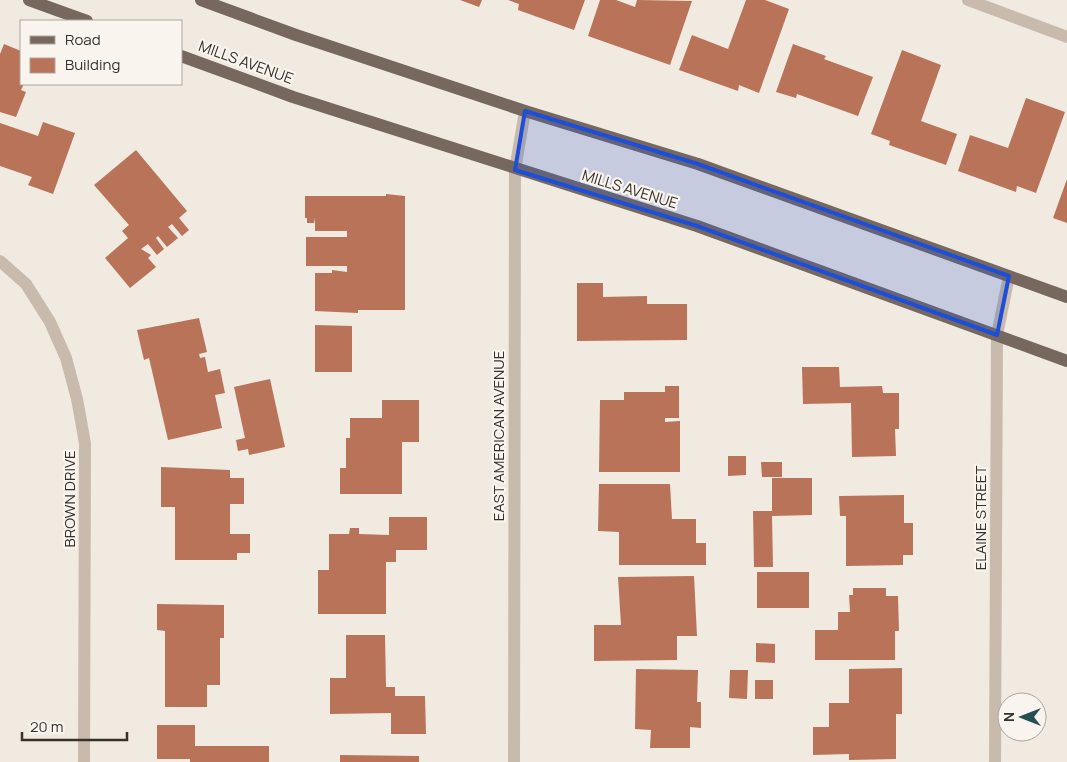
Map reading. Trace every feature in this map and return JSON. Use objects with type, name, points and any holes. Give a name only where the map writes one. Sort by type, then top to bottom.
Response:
[{"type":"main road","points":[[29,0],[84,20]]},
{"type":"main road","points":[[201,0],[296,35],[524,111],[698,164],[1067,297]]},
{"type":"main road","name":"MILLS AVENUE","points":[[182,56],[293,97],[515,170],[696,226],[1067,360]]},
{"type":"street","points":[[968,0],[1067,37]]},
{"type":"street","name":"EAST AMERICAN AVENUE","points":[[514,762],[515,170],[524,111]]},
{"type":"street","name":"BROWN DRIVE","points":[[0,261],[26,284],[50,322],[66,358],[78,399],[85,443],[84,762]]},
{"type":"street","name":"ELAINE STREET","points":[[995,762],[997,335],[1009,276]]},
{"type":"highlighted area","points":[[525,111],[698,164],[1009,276],[997,335],[697,226],[515,170]]},
{"type":"building","points":[[460,0],[482,0],[479,7]]},
{"type":"building","points":[[508,0],[585,0],[574,30],[518,10],[519,4]]},
{"type":"building","points":[[600,0],[616,0],[635,7],[637,0],[692,1],[670,65],[588,36]]},
{"type":"building","points":[[746,0],[765,0],[789,9],[759,93],[739,85],[738,91],[679,70],[692,35],[728,49]]},
{"type":"building","points":[[4,44],[20,51],[20,85],[24,85],[21,90],[26,92],[16,117],[0,112],[0,54]]},
{"type":"building","points":[[793,44],[826,56],[824,59],[873,77],[858,116],[797,94],[796,98],[776,92]]},
{"type":"building","points":[[902,50],[941,65],[921,121],[957,134],[946,165],[889,145],[890,141],[871,134]]},
{"type":"building","points":[[1026,98],[1065,112],[1036,193],[1017,186],[1016,192],[958,171],[970,135],[1008,148]]},
{"type":"building","points":[[43,122],[75,133],[53,194],[28,185],[32,177],[0,166],[0,123],[38,136]]},
{"type":"building","points":[[136,150],[187,211],[179,218],[189,230],[182,236],[172,224],[168,227],[178,238],[167,247],[158,236],[156,238],[164,249],[157,255],[148,244],[141,249],[151,255],[148,258],[156,267],[130,288],[105,258],[128,238],[122,231],[129,225],[94,185]]},
{"type":"building","points":[[1067,179],[1067,223],[1053,218]]},
{"type":"building","points":[[386,194],[405,196],[405,310],[358,310],[358,313],[315,311],[315,273],[332,273],[332,270],[347,272],[347,266],[306,266],[306,237],[347,237],[347,231],[315,231],[315,218],[314,223],[307,223],[307,218],[305,218],[305,196],[386,196]]},
{"type":"building","points":[[577,283],[603,283],[603,297],[647,296],[647,304],[687,304],[687,340],[577,341]]},
{"type":"building","points":[[199,318],[207,352],[199,354],[200,358],[205,357],[208,372],[220,369],[225,393],[215,395],[222,428],[168,440],[149,358],[144,360],[137,330]]},
{"type":"building","points":[[315,325],[352,326],[352,372],[315,372]]},
{"type":"building","points":[[802,367],[839,367],[840,387],[882,386],[883,393],[899,393],[899,429],[895,429],[896,456],[852,457],[851,403],[803,404]]},
{"type":"building","points":[[270,379],[285,447],[249,455],[248,449],[238,451],[236,440],[245,438],[234,387]]},
{"type":"building","points":[[665,386],[679,386],[679,418],[665,418],[665,422],[680,421],[680,472],[599,472],[600,400],[624,400],[624,392],[665,392]]},
{"type":"building","points":[[382,400],[419,400],[419,442],[402,442],[402,494],[340,494],[340,468],[346,468],[346,438],[350,438],[350,418],[382,418]]},
{"type":"building","points":[[728,456],[746,456],[746,475],[728,476]]},
{"type":"building","points":[[761,462],[782,462],[782,477],[762,477]]},
{"type":"building","points":[[161,467],[230,470],[230,478],[244,478],[244,504],[230,504],[230,534],[250,534],[250,553],[237,553],[237,560],[175,560],[175,507],[161,507]]},
{"type":"building","points":[[772,478],[812,478],[812,515],[772,516],[773,567],[754,567],[753,511],[772,511]]},
{"type":"building","points":[[599,484],[670,484],[672,519],[696,519],[696,543],[706,543],[706,565],[619,565],[619,532],[598,531]]},
{"type":"building","points":[[904,495],[904,523],[913,523],[913,555],[903,555],[903,565],[846,566],[846,516],[840,516],[839,496]]},
{"type":"building","points":[[389,517],[427,517],[427,550],[396,550],[396,562],[386,562],[386,614],[318,614],[318,570],[329,570],[329,534],[349,534],[350,528],[359,528],[359,534],[389,535]]},
{"type":"building","points":[[757,572],[809,572],[809,608],[757,608]]},
{"type":"building","points":[[694,576],[697,636],[677,636],[677,660],[594,661],[594,625],[621,625],[618,577]]},
{"type":"building","points":[[853,588],[886,588],[886,596],[898,596],[899,631],[895,631],[895,660],[815,660],[815,630],[838,630],[838,612],[850,612],[849,595],[853,595]]},
{"type":"building","points":[[157,604],[224,605],[224,638],[220,638],[220,685],[207,685],[207,707],[165,707],[165,631],[157,630]]},
{"type":"building","points":[[346,635],[385,635],[386,687],[395,687],[395,696],[425,696],[426,734],[391,734],[391,713],[330,714],[330,678],[346,678]]},
{"type":"building","points":[[756,643],[775,644],[775,663],[756,662]]},
{"type":"building","points":[[902,668],[902,714],[896,714],[896,759],[849,760],[849,754],[813,755],[813,727],[829,727],[829,703],[849,703],[849,669]]},
{"type":"building","points":[[636,669],[698,670],[697,702],[701,702],[701,728],[690,727],[690,748],[650,748],[651,730],[635,729]]},
{"type":"building","points":[[730,670],[748,670],[747,699],[729,698]]},
{"type":"building","points":[[755,680],[773,680],[773,699],[755,699]]},
{"type":"building","points":[[157,725],[195,725],[195,746],[269,746],[269,762],[190,762],[190,759],[157,759]]},
{"type":"building","points":[[340,755],[419,756],[419,762],[340,762]]}]
